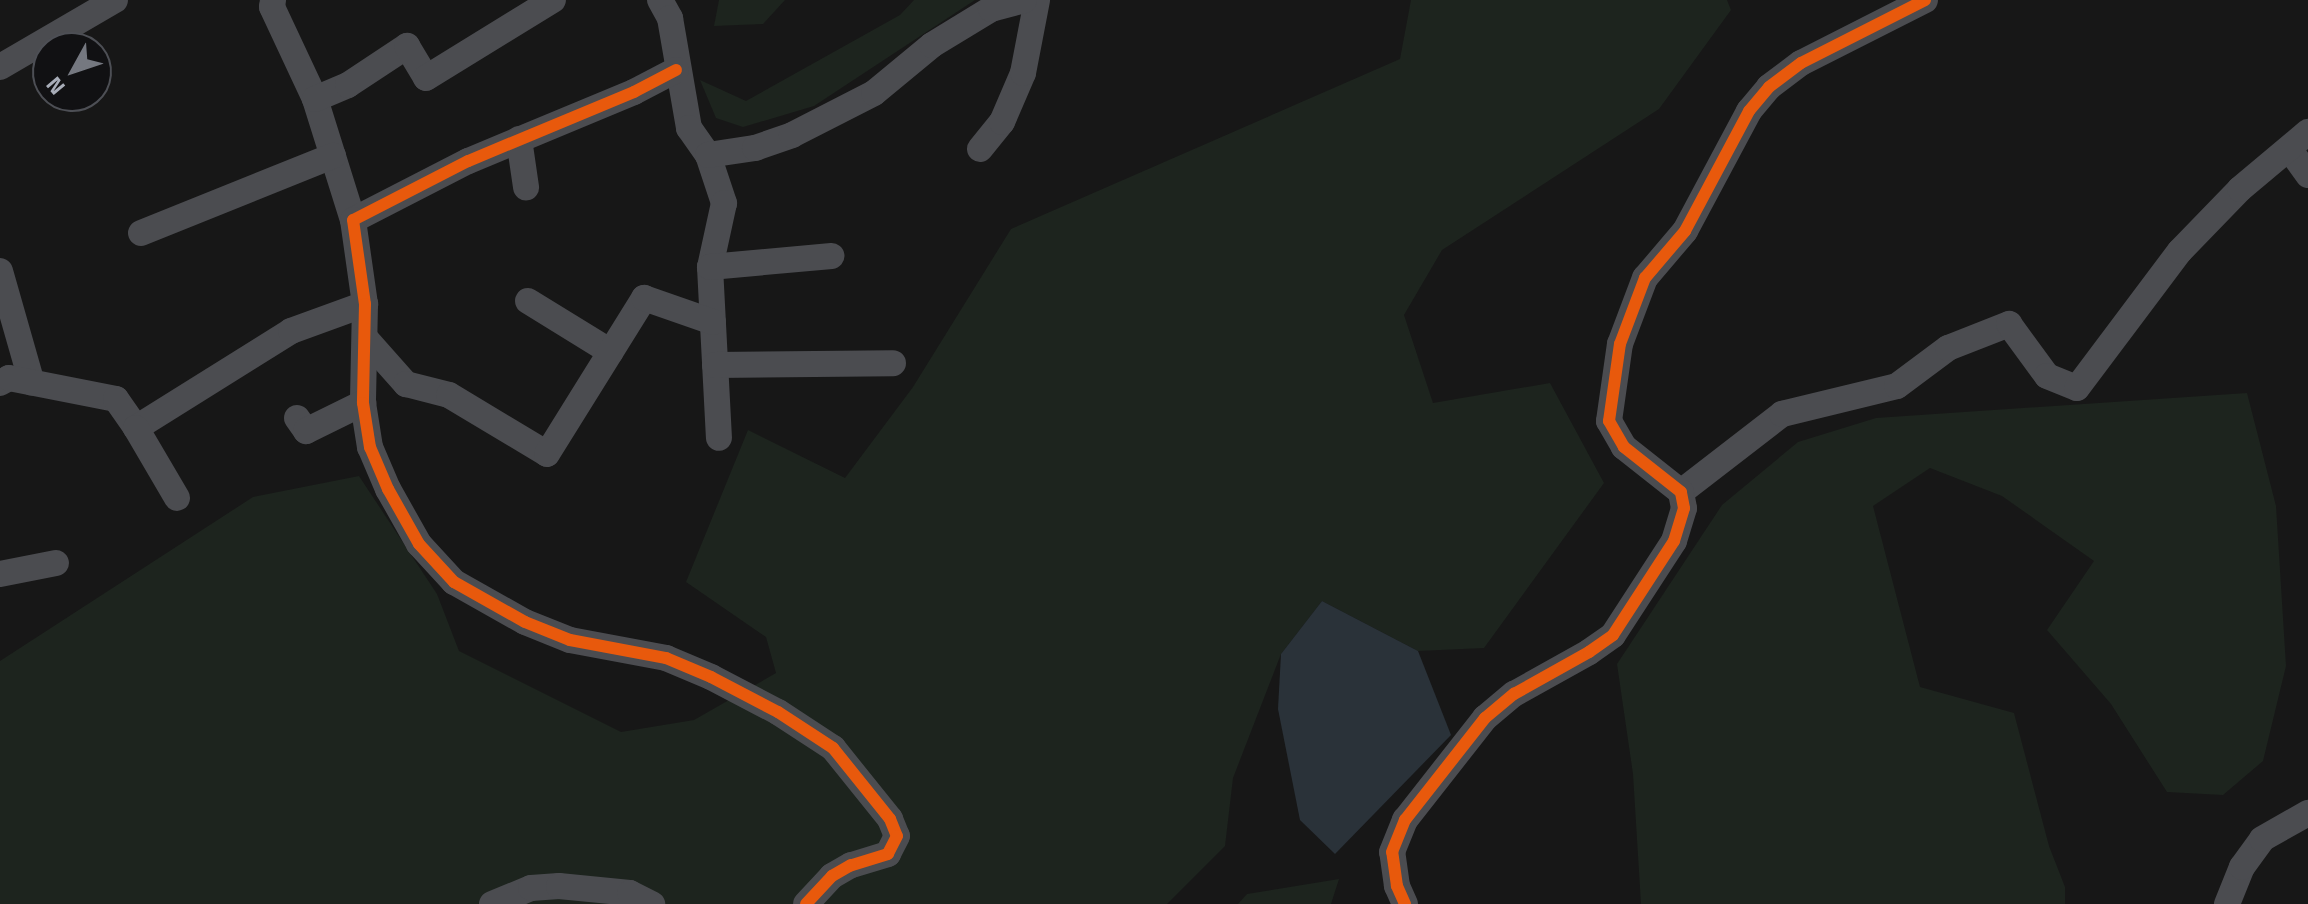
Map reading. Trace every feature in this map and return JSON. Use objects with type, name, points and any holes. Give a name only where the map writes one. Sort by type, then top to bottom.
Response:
[{"type":"street","points":[[0,67],[115,0]]},
{"type":"street","points":[[273,0],[272,7],[315,99],[353,220],[365,304],[363,403],[370,447],[388,489],[419,544],[454,582],[525,622],[570,640],[666,658],[711,677],[778,712],[833,748],[890,819],[897,836],[888,854],[851,865],[832,876],[806,904]]},
{"type":"street","points":[[315,99],[348,85],[407,46],[426,78],[553,0]]},
{"type":"street","points":[[660,0],[670,18],[676,70],[689,128],[708,155],[724,203],[710,267],[719,438]]},
{"type":"street","points":[[708,155],[755,148],[792,135],[874,93],[932,45],[991,9],[1024,0]]},
{"type":"street","points":[[980,149],[1002,122],[1023,73],[1037,0]]},
{"type":"street","points":[[1405,904],[1397,886],[1392,852],[1405,820],[1485,718],[1514,694],[1613,635],[1674,541],[1684,508],[1681,492],[1624,447],[1609,421],[1620,344],[1645,278],[1685,231],[1749,111],[1769,87],[1801,63],[1925,0]]},
{"type":"street","points":[[353,220],[468,161],[634,92],[676,70]]},
{"type":"street","points":[[519,139],[526,187]]},
{"type":"street","points":[[1681,492],[1782,414],[1897,386],[1948,348],[2009,324],[2047,376],[2077,388],[2180,251],[2240,189],[2299,141],[2308,175]]},
{"type":"street","points":[[141,233],[333,156]]},
{"type":"street","points":[[710,267],[832,256]]},
{"type":"street","points":[[0,271],[32,383]]},
{"type":"street","points":[[365,338],[406,384],[449,395],[547,454],[644,298],[713,322]]},
{"type":"street","points":[[528,301],[611,352]]},
{"type":"street","points":[[136,428],[291,331],[365,304]]},
{"type":"street","points":[[715,365],[893,363]]},
{"type":"street","points":[[0,383],[9,378],[116,399],[177,498]]},
{"type":"street","points":[[297,418],[306,431],[363,403]]},
{"type":"street","points":[[0,574],[56,563]]},
{"type":"street","points":[[2227,904],[2242,867],[2262,839],[2308,813]]},
{"type":"street","points":[[492,904],[531,888],[559,886],[630,893],[652,904]]},
{"type":"shaded area","points":[[719,0],[785,0],[763,24],[714,26]]},
{"type":"shaded area","points":[[914,0],[975,0],[814,106],[743,127],[716,118],[700,80],[746,101],[900,15]]},
{"type":"shaded area","points":[[1411,0],[1727,0],[1731,10],[1659,109],[1442,250],[1404,315],[1433,403],[1550,383],[1604,483],[1484,648],[1418,651],[1322,601],[1281,654],[1233,778],[1225,846],[1167,904],[0,904],[0,661],[253,497],[359,476],[437,594],[459,651],[621,732],[694,720],[776,673],[766,637],[686,582],[748,430],[845,478],[913,387],[1011,229],[1400,59]]},
{"type":"shaded area","points":[[2247,393],[2276,506],[2286,666],[2263,761],[2223,795],[2167,792],[2111,704],[2047,630],[2094,561],[2002,496],[1930,468],[1873,506],[1920,687],[2014,713],[2049,846],[2065,887],[2065,904],[1641,904],[1633,774],[1617,664],[1722,505],[1798,442],[1876,418]]},
{"type":"shaded area","points":[[1322,601],[1418,651],[1451,735],[1335,854],[1300,820],[1278,709],[1281,654]]},
{"type":"shaded area","points":[[1339,879],[1331,904],[1238,904],[1247,894]]},
{"type":"cycle path","points":[[1405,904],[1397,886],[1392,852],[1405,820],[1485,718],[1514,694],[1613,635],[1674,541],[1684,508],[1681,492],[1624,447],[1609,421],[1620,344],[1645,278],[1685,231],[1749,111],[1769,87],[1801,63],[1925,0]]},
{"type":"cycle path","points":[[676,70],[634,92],[468,161],[353,220],[365,304],[363,403],[370,447],[388,489],[419,544],[454,582],[525,622],[570,640],[666,658],[711,677],[778,712],[833,748],[890,819],[897,836],[888,854],[851,865],[832,876],[806,904]]}]
